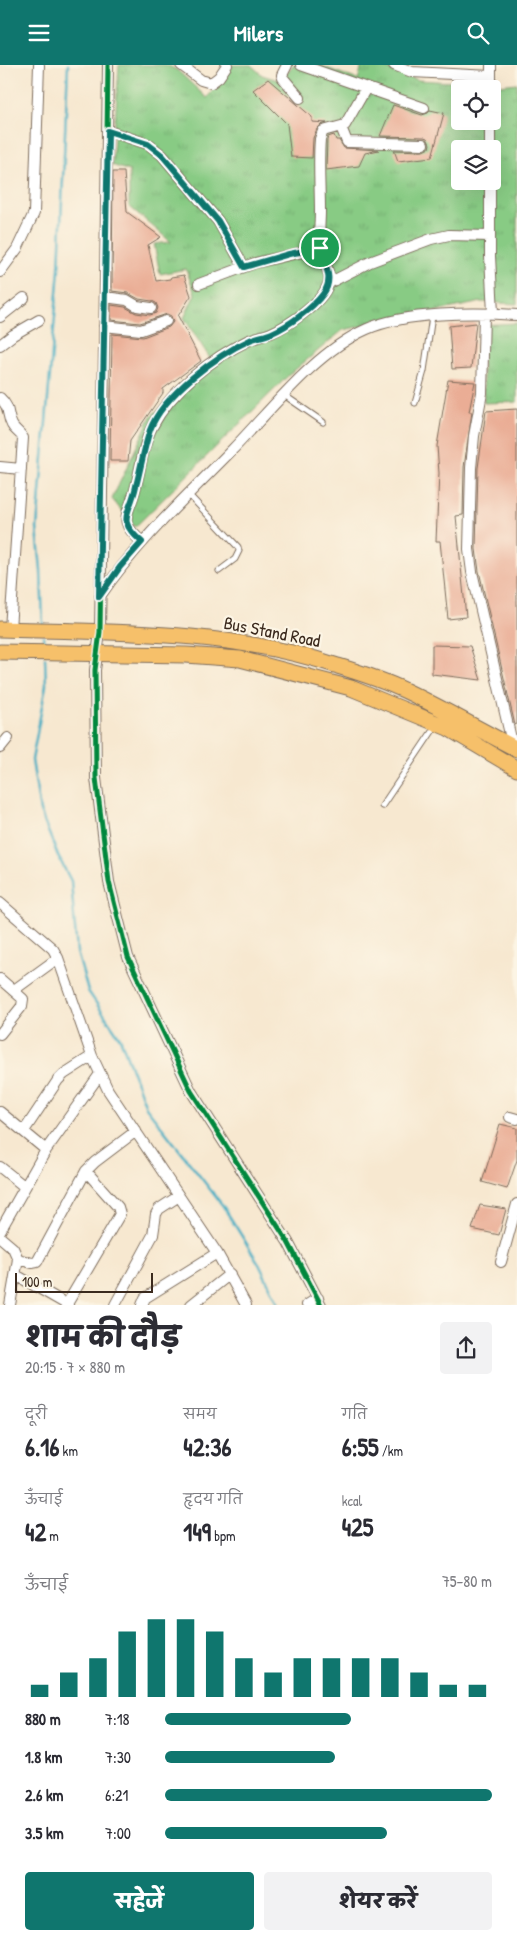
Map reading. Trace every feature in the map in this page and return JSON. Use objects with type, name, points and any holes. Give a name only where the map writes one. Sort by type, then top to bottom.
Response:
[{"type":"main road","name":"Bus Stand Road","points":[[11,629],[161,634],[242,643],[338,665],[404,690],[515,748]]},
{"type":"main road","name":"Bus Stand Road","points":[[0,652],[186,655],[240,659],[351,688],[448,728],[517,769]]},
{"type":"street","points":[[0,272],[17,249],[34,213],[39,65]]},
{"type":"street","points":[[108,65],[99,597],[90,653],[94,670],[96,778],[109,882],[128,957],[192,1091],[288,1242],[320,1302],[307,1305]]},
{"type":"street","points":[[181,65],[201,80],[211,83],[227,65]]},
{"type":"street","points":[[286,65],[282,75],[283,78],[300,98]]},
{"type":"street","points":[[301,65],[424,108]]},
{"type":"street","points":[[394,65],[491,76]]},
{"type":"street","points":[[491,65],[491,80]]},
{"type":"street","points":[[329,283],[329,274],[320,248],[320,139],[324,131],[341,127],[348,122],[366,88]]},
{"type":"street","points":[[341,127],[345,139],[351,144],[374,142],[423,144]]},
{"type":"street","points":[[108,131],[148,144],[162,155],[218,221],[244,267]]},
{"type":"street","points":[[490,190],[489,313],[482,393],[474,436],[471,468],[469,549],[472,572],[515,748]]},
{"type":"street","points":[[142,542],[128,529],[126,523],[127,515],[151,429],[163,408],[175,393],[231,350],[251,339],[279,329],[315,305],[329,283],[370,262],[436,237],[449,235],[490,236]]},
{"type":"street","points":[[200,284],[244,267],[289,254],[320,248]]},
{"type":"street","points":[[105,297],[127,300],[137,306],[150,309]]},
{"type":"street","points":[[0,317],[24,298]]},
{"type":"street","points":[[99,597],[120,567],[142,542],[300,378],[342,344],[357,334],[395,321],[432,316],[489,313],[517,315]]},
{"type":"street","points":[[0,345],[39,320]]},
{"type":"street","points":[[104,326],[141,330],[166,321]]},
{"type":"street","points":[[0,398],[8,407],[12,425],[23,438],[11,629]]},
{"type":"street","points":[[0,467],[21,469]]},
{"type":"street","points":[[0,748],[8,738]]},
{"type":"street","points":[[0,903],[49,943],[58,958],[92,1056],[108,1090],[217,1253],[246,1305]]},
{"type":"street","points":[[14,990],[58,958]]},
{"type":"street","points":[[0,979],[22,997],[23,1003],[0,1034]]},
{"type":"street","points":[[24,1131],[64,1073],[92,1056]]},
{"type":"street","points":[[0,1231],[46,1150],[100,1074]]},
{"type":"street","points":[[0,1111],[46,1150]]},
{"type":"street","points":[[18,1259],[32,1263],[37,1262],[86,1171],[136,1131]]},
{"type":"street","points":[[0,1167],[25,1187]]},
{"type":"street","points":[[16,1275],[67,1305],[120,1214],[118,1207],[86,1171]]},
{"type":"street","points":[[115,1305],[153,1235],[158,1209],[179,1196]]},
{"type":"street","points":[[501,1261],[517,1204]]},
{"type":"street","points":[[2,1241],[16,1253],[18,1259],[10,1305]]},
{"type":"street","points":[[142,1305],[145,1298],[217,1253]]},
{"type":"street","points":[[190,1305],[230,1274]]},
{"type":"street","points":[[202,1297],[210,1305]]},
{"type":"lane","points":[[414,403],[424,371],[432,316]]},
{"type":"lane","points":[[284,395],[323,422]]},
{"type":"lane","points":[[189,495],[238,547],[239,551],[235,559],[219,571]]},
{"type":"lane","points":[[382,806],[437,724]]},
{"type":"green space","points":[[119,65],[166,65],[177,70],[207,98],[233,65],[251,65],[262,75],[281,81],[293,65],[319,65],[358,80],[362,65],[377,65],[418,80],[451,82],[451,130],[501,130],[501,85],[517,83],[517,304],[482,302],[343,330],[290,374],[135,527],[112,499],[151,416],[213,363],[184,318],[195,294],[186,269],[160,274],[154,244],[171,242],[129,206],[129,171],[112,165]]},
{"type":"green space","points":[[517,323],[517,402],[484,403],[481,325]]},
{"type":"building","points":[[268,79],[312,117],[312,122],[327,123],[317,129],[313,138],[312,158],[291,157],[287,124],[253,90]]},
{"type":"building","points":[[393,105],[422,115],[430,110],[444,113],[432,157],[398,161],[394,150],[423,151],[429,148],[430,144],[427,138],[424,137],[380,136]]},
{"type":"building","points":[[334,135],[344,148],[379,150],[365,153],[359,166],[326,170],[327,140],[328,137]]},
{"type":"building","points":[[113,172],[124,172],[127,212],[161,237],[148,245],[156,281],[184,275],[191,296],[178,316],[201,361],[163,389],[163,393],[130,441],[128,461],[110,461],[112,334],[143,337],[169,327],[173,322],[171,316],[167,314],[140,323],[111,320],[111,305],[125,307],[136,313],[150,315],[156,313],[158,308],[156,303],[152,301],[139,299],[128,293],[112,291]]},
{"type":"building","points":[[476,323],[471,368],[452,369],[449,326]]},
{"type":"building","points":[[448,380],[475,382],[469,412],[472,412],[464,467],[463,515],[456,516],[466,617],[448,619],[440,541],[436,541],[439,473],[437,446]]},
{"type":"building","points":[[517,409],[517,724],[515,725],[479,571],[476,549],[478,468],[486,411]]},
{"type":"building","points":[[432,645],[470,646],[481,680],[432,674]]},
{"type":"building","points":[[500,1124],[517,1128],[517,1160],[507,1189],[482,1182]]},
{"type":"building","points":[[480,1205],[506,1209],[499,1235],[472,1229]]},
{"type":"waterway","points":[[43,625],[37,528],[59,269],[68,65]]},
{"type":"waterway","points":[[43,636],[44,648]]},
{"type":"waterway","points":[[45,658],[46,685],[32,760],[40,811],[58,856],[71,881],[77,952],[88,991],[120,1038],[146,1107],[223,1206],[258,1262],[279,1305]]},
{"type":"cycle path","points":[[108,65],[100,632],[95,670],[96,778],[109,882],[128,957],[191,1091],[288,1242],[321,1305]]},
{"type":"route","points":[[108,131],[148,144],[162,155],[218,221],[244,267],[269,259],[320,248],[330,279],[328,287],[315,305],[279,329],[251,339],[231,350],[196,375],[175,393],[163,408],[151,429],[127,515],[126,523],[128,529],[142,542],[120,567],[99,597],[108,131]]}]
